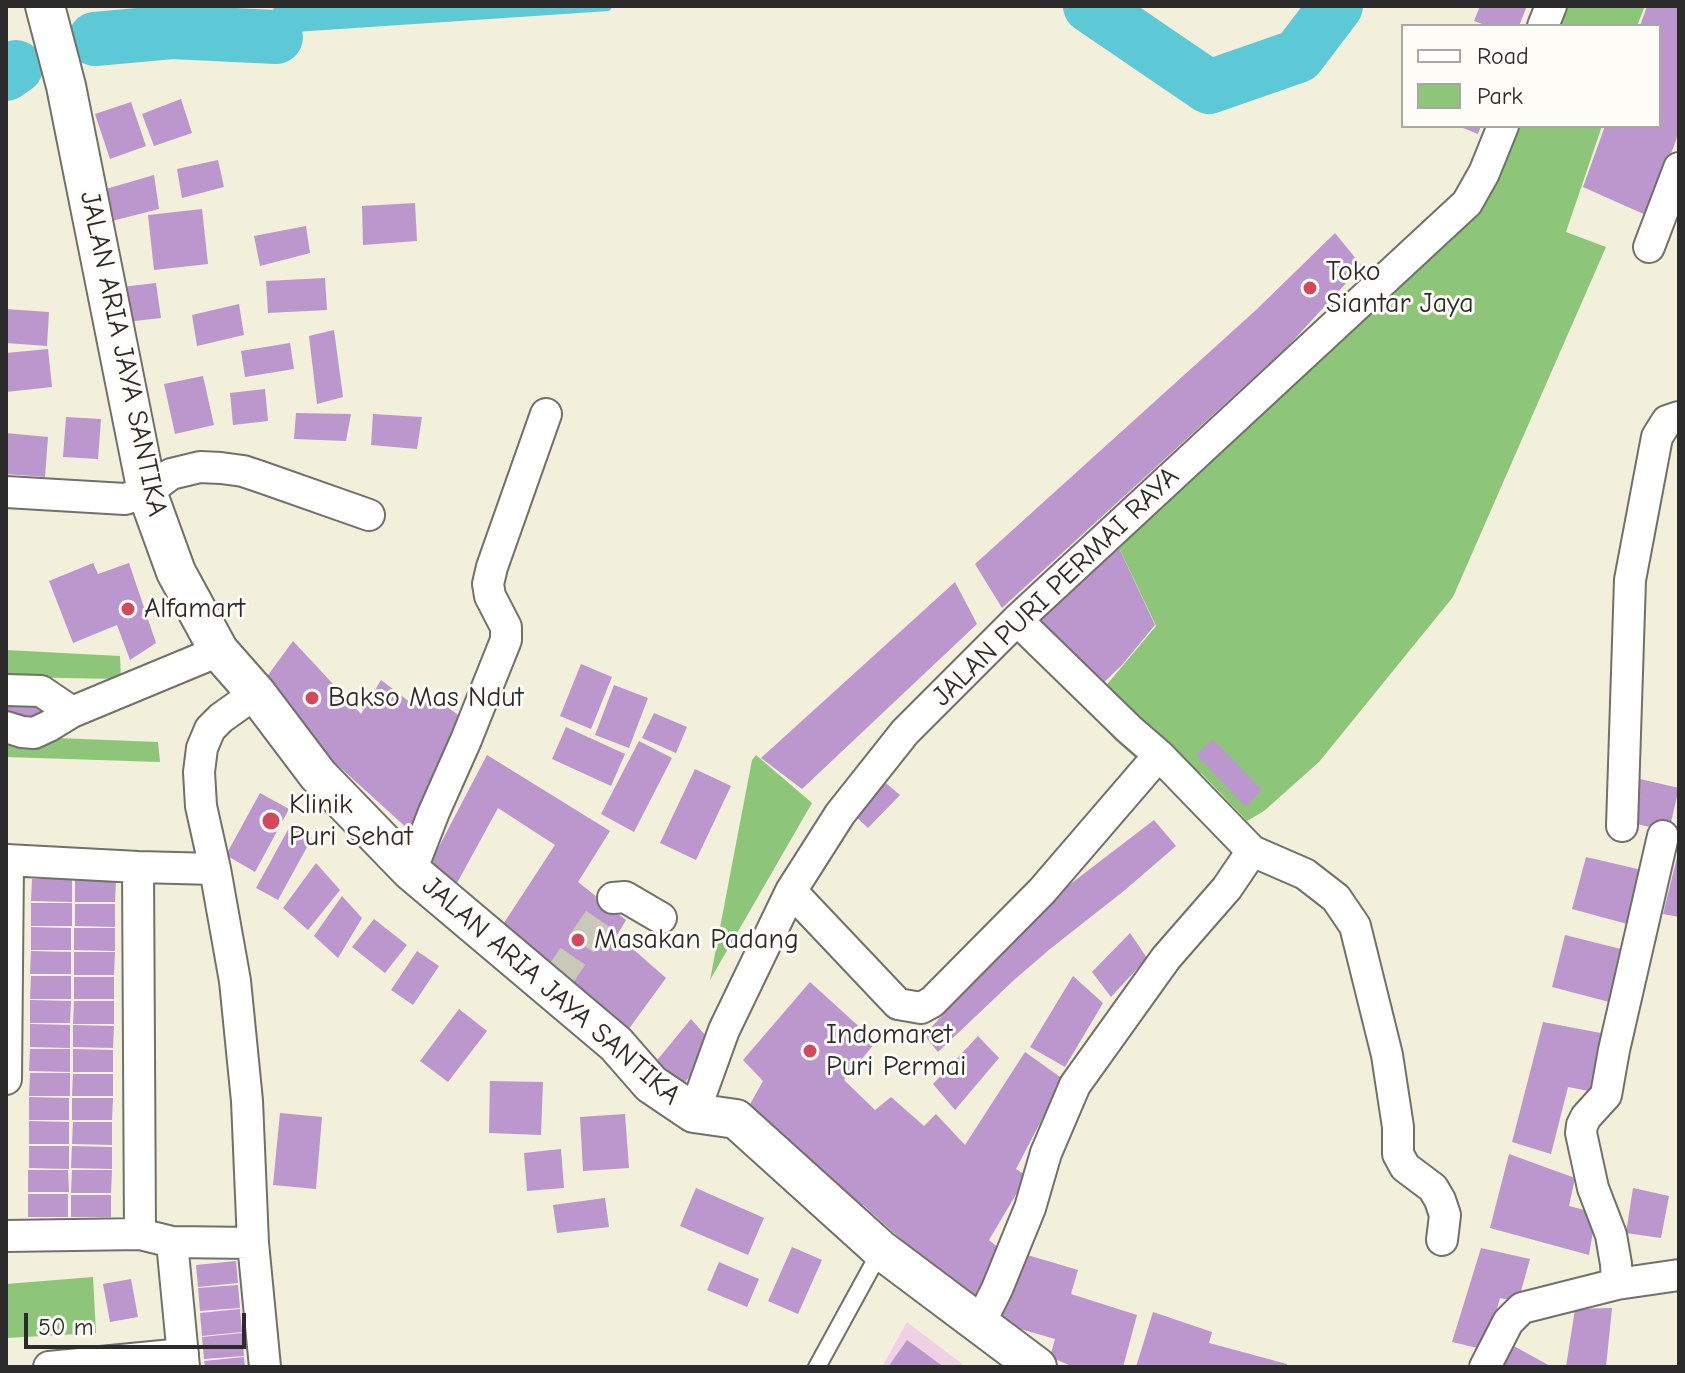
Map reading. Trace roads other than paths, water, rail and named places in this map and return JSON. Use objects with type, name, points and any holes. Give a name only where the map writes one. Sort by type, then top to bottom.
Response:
[{"type":"street","name":"JALAN ARIA JAYA SANTIKA","points":[[45,6],[72,113],[147,492],[176,572],[219,651],[256,693],[318,775],[411,871],[554,986],[616,1044],[651,1084],[694,1113],[736,1119],[881,1250],[1037,1367]]},
{"type":"street","name":"JALAN PURI PERMAI RAYA","points":[[694,1113],[724,1030],[791,891],[840,814],[905,732],[1017,620],[1467,203],[1484,173],[1502,128]]},
{"type":"street","points":[[1649,247],[1679,168]]},
{"type":"street","points":[[411,871],[506,640],[506,627],[490,596],[488,584],[546,414]]},
{"type":"street","points":[[1617,1284],[1611,1235],[1593,1188],[1581,1133],[1586,1117],[1606,1095],[1614,1050],[1671,838],[1616,825],[1630,580],[1657,437],[1667,421],[1679,417]]},
{"type":"street","points":[[6,492],[125,499],[147,492],[171,474],[200,467],[221,468],[243,471],[369,515]]},
{"type":"street","points":[[1017,620],[1159,755],[1252,851],[1305,874],[1336,898],[1355,926],[1387,1055],[1398,1127],[1398,1154],[1405,1167],[1433,1188],[1440,1200],[1445,1215],[1442,1240]]},
{"type":"street","points":[[6,727],[34,733],[72,712],[219,651]]},
{"type":"street","points":[[6,690],[39,691],[72,712]]},
{"type":"street","points":[[256,693],[210,729],[202,748],[199,772],[201,806],[235,981],[247,1101],[253,1243],[265,1367]]},
{"type":"street","points":[[791,891],[898,1004],[921,1008],[932,1002],[1042,891],[1159,755]]},
{"type":"street","points":[[979,1325],[1008,1265],[1030,1208],[1046,1153],[1075,1085],[1166,958],[1227,888],[1252,851]]},
{"type":"street","points":[[6,1079],[7,860],[215,869]]},
{"type":"street","points":[[138,867],[140,1234]]},
{"type":"street","points":[[613,898],[625,897],[661,918]]},
{"type":"street","points":[[6,1236],[140,1234],[172,1242],[253,1243]]},
{"type":"street","points":[[49,1367],[184,1360],[172,1242]]},
{"type":"street","points":[[1485,1367],[1508,1322],[1522,1308],[1617,1284],[1679,1275]]},
{"type":"lane","points":[[817,1367],[881,1250]]},
{"type":"water","points":[[275,6],[614,6],[609,11],[295,32],[276,37],[269,18]]},
{"type":"waterway","points":[[1090,6],[1209,87],[1298,56],[1336,6]]},
{"type":"waterway","points":[[95,39],[172,32],[276,37]]},
{"type":"waterway","points":[[6,74],[16,67]]},
{"type":"tunnel","points":[[556,981],[613,898]]},
{"type":"place","name":"Toko Siantar Jaya","points":[[1310,288]]},
{"type":"place","name":"Alfamart","points":[[128,609]]},
{"type":"place","name":"Bakso Mas Ndut","points":[[312,698]]},
{"type":"place","name":"Klinik Puri Sehat","points":[[271,821]]},
{"type":"place","name":"Masakan Padang","points":[[578,940]]},
{"type":"place","name":"Indomaret Puri Permai","points":[[810,1051]]}]
